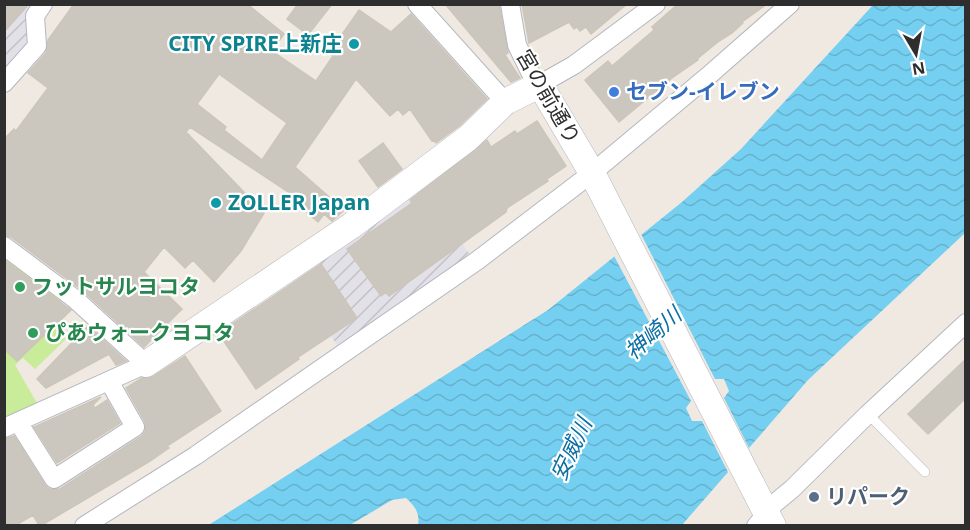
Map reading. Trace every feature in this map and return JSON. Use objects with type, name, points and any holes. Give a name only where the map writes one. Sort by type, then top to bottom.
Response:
[{"type":"street","points":[[4,83],[36,46],[35,16],[43,4]]},
{"type":"street","points":[[417,4],[505,102]]},
{"type":"street","name":"宮の前通り","points":[[510,4],[517,45],[537,86],[545,93],[594,179],[764,517]]},
{"type":"street","points":[[109,381],[135,427],[54,479],[11,425],[146,364],[351,226],[468,138],[505,102],[574,65],[656,4]]},
{"type":"street","points":[[84,525],[195,456],[594,179],[790,4]]},
{"type":"street","points":[[4,246],[75,299],[146,364]]},
{"type":"street","points":[[764,517],[775,503],[966,323]]},
{"type":"lane","points":[[868,414],[925,472]]},
{"type":"shaded area","points":[[5,5],[33,5],[30,46],[5,74]]},
{"type":"shaded area","points":[[420,185],[471,256],[339,348],[291,277]]},
{"type":"green space","name":"ぴあウォークヨコタ","points":[[4,254],[64,298],[57,306],[66,316],[55,327],[66,339],[35,369],[23,358],[15,365],[38,405],[4,419]]},
{"type":"water","points":[[873,5],[965,5],[965,233],[808,380],[682,525],[418,525],[416,510],[406,498],[392,500],[350,525],[207,526],[548,310],[682,202],[741,149]]},
{"type":"pier","points":[[640,232],[715,379],[724,379],[729,391],[724,398],[750,450],[729,474],[702,421],[692,421],[686,408],[691,401],[613,254]]},
{"type":"building","points":[[4,4],[29,4],[4,32]]},
{"type":"building","points":[[74,4],[247,4],[284,34],[272,51],[316,81],[333,56],[329,53],[359,10],[391,32],[411,14],[487,99],[458,127],[436,143],[432,141],[410,109],[403,115],[398,109],[390,116],[356,79],[295,167],[344,210],[332,221],[324,214],[318,222],[293,201],[296,197],[190,127],[186,132],[264,213],[241,251],[214,282],[193,260],[185,268],[164,247],[144,272],[182,309],[144,347],[82,290],[11,237],[4,235],[4,139],[14,129],[16,131],[48,88],[28,73],[46,53],[48,40]],"holes":[[[219,74],[287,123],[262,160],[224,130],[226,127],[197,104]]]},
{"type":"building","points":[[298,4],[332,4],[308,35],[287,19]]},
{"type":"building","points":[[445,4],[499,4],[508,53],[505,55],[520,78],[511,82]]},
{"type":"building","points":[[522,4],[627,4],[591,34],[586,27],[580,31],[577,27],[574,29],[569,22],[529,43]]},
{"type":"building","points":[[678,4],[767,4],[619,122],[585,80],[608,61],[612,66],[654,30],[652,27]]},
{"type":"building","points":[[537,121],[566,166],[389,296],[386,292],[381,296],[347,249],[412,203],[410,200],[487,140],[491,147],[515,131],[517,134]]},
{"type":"building","points":[[383,143],[402,169],[378,187],[359,161]]},
{"type":"building","name":"フットサルヨコタ","points":[[4,260],[71,310],[17,361],[4,349]]},
{"type":"building","points":[[321,264],[357,318],[298,357],[299,359],[256,389],[223,340],[230,335],[225,329]]},
{"type":"building","points":[[88,326],[126,361],[116,365],[109,354],[46,388],[37,379]]},
{"type":"building","points":[[185,356],[221,411],[167,446],[169,448],[150,461],[42,525],[39,525],[33,515],[16,525],[4,525],[4,439],[14,436],[45,485],[49,489],[60,489],[142,436],[145,432],[145,422],[126,388],[142,378],[154,376]]},
{"type":"building","points":[[966,359],[966,398],[928,434],[908,414]]},
{"type":"building","points":[[101,397],[93,405],[95,408],[107,400],[120,423],[57,463],[34,427]]},
{"type":"place","name":"CITY SPIRE上新庄","points":[[354,44]]},
{"type":"place","name":"セブン-イレブン","points":[[614,92]]},
{"type":"place","name":"ZOLLER Japan","points":[[216,203]]},
{"type":"place","name":"フットサルヨコタ","points":[[20,287]]},
{"type":"place","name":"ぴあウォークヨコタ","points":[[33,333]]},
{"type":"place","name":"リパーク","points":[[814,497]]},
{"type":"water label","name":"神崎川","points":[[653,333]]},
{"type":"water label","name":"安威川","points":[[571,449]]}]
